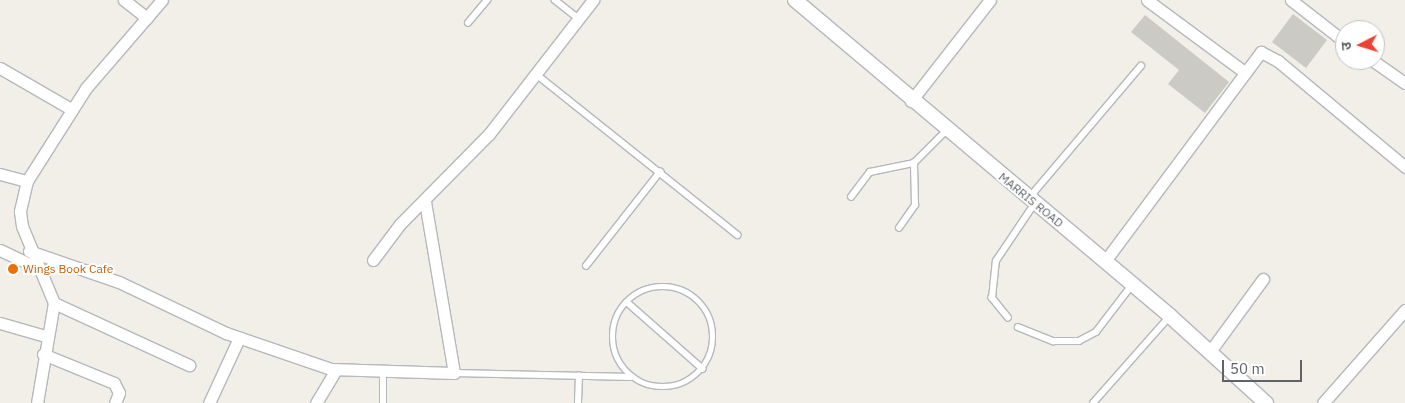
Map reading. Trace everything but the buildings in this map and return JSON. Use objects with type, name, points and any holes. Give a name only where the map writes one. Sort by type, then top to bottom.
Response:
[{"type":"street","points":[[124,0],[147,18]]},
{"type":"street","points":[[37,403],[46,336],[54,303],[40,269],[29,251],[20,211],[26,181],[71,109],[162,0]]},
{"type":"street","points":[[373,260],[400,224],[424,202],[489,134],[593,0]]},
{"type":"street","points":[[911,101],[990,0]]},
{"type":"street","points":[[1147,0],[1243,71]]},
{"type":"street","points":[[1291,0],[1335,34]]},
{"type":"street","name":"MARRIS ROAD","points":[[801,2],[911,101],[1211,350],[1266,403]]},
{"type":"street","points":[[1105,261],[1243,71],[1261,52],[1278,61],[1405,167]]},
{"type":"street","points":[[0,68],[71,109]]},
{"type":"street","points":[[1385,69],[1405,83]]},
{"type":"street","points":[[0,174],[26,181]]},
{"type":"street","points":[[29,251],[119,282],[240,338],[336,370],[384,373],[454,373],[424,202]]},
{"type":"street","points":[[0,250],[40,269]]},
{"type":"street","points":[[1211,350],[1263,279]]},
{"type":"street","points":[[54,303],[189,365]]},
{"type":"street","points":[[1323,403],[1404,314]]},
{"type":"street","points":[[0,323],[46,336]]},
{"type":"street","points":[[209,403],[240,338]]},
{"type":"street","points":[[43,354],[114,384],[119,393],[115,403]]},
{"type":"street","points":[[316,403],[336,370]]},
{"type":"lane","points":[[468,23],[487,0]]},
{"type":"lane","points":[[555,0],[579,19]]},
{"type":"lane","points":[[1008,318],[992,298],[996,261],[1032,201],[1141,66]]},
{"type":"lane","points":[[536,74],[738,235]]},
{"type":"lane","points":[[851,197],[870,172],[914,163],[946,130]]},
{"type":"lane","points":[[899,228],[915,205],[914,163]]},
{"type":"lane","points":[[586,266],[660,172]]},
{"type":"lane","points":[[1018,327],[1053,341],[1079,342],[1096,332],[1132,285]]},
{"type":"lane","points":[[658,286],[678,288],[695,297],[708,312],[714,331],[712,351],[703,369],[688,382],[669,388],[649,386],[632,377],[619,361],[613,342],[614,323],[627,302],[658,286]]},
{"type":"lane","points":[[627,302],[703,369]]},
{"type":"lane","points":[[1093,403],[1170,316]]},
{"type":"lane","points":[[383,403],[384,373]]},
{"type":"lane","points":[[454,373],[632,377]]},
{"type":"lane","points":[[578,376],[578,403]]},
{"type":"place","name":"Wings Book Cafe","points":[[13,269]]}]
